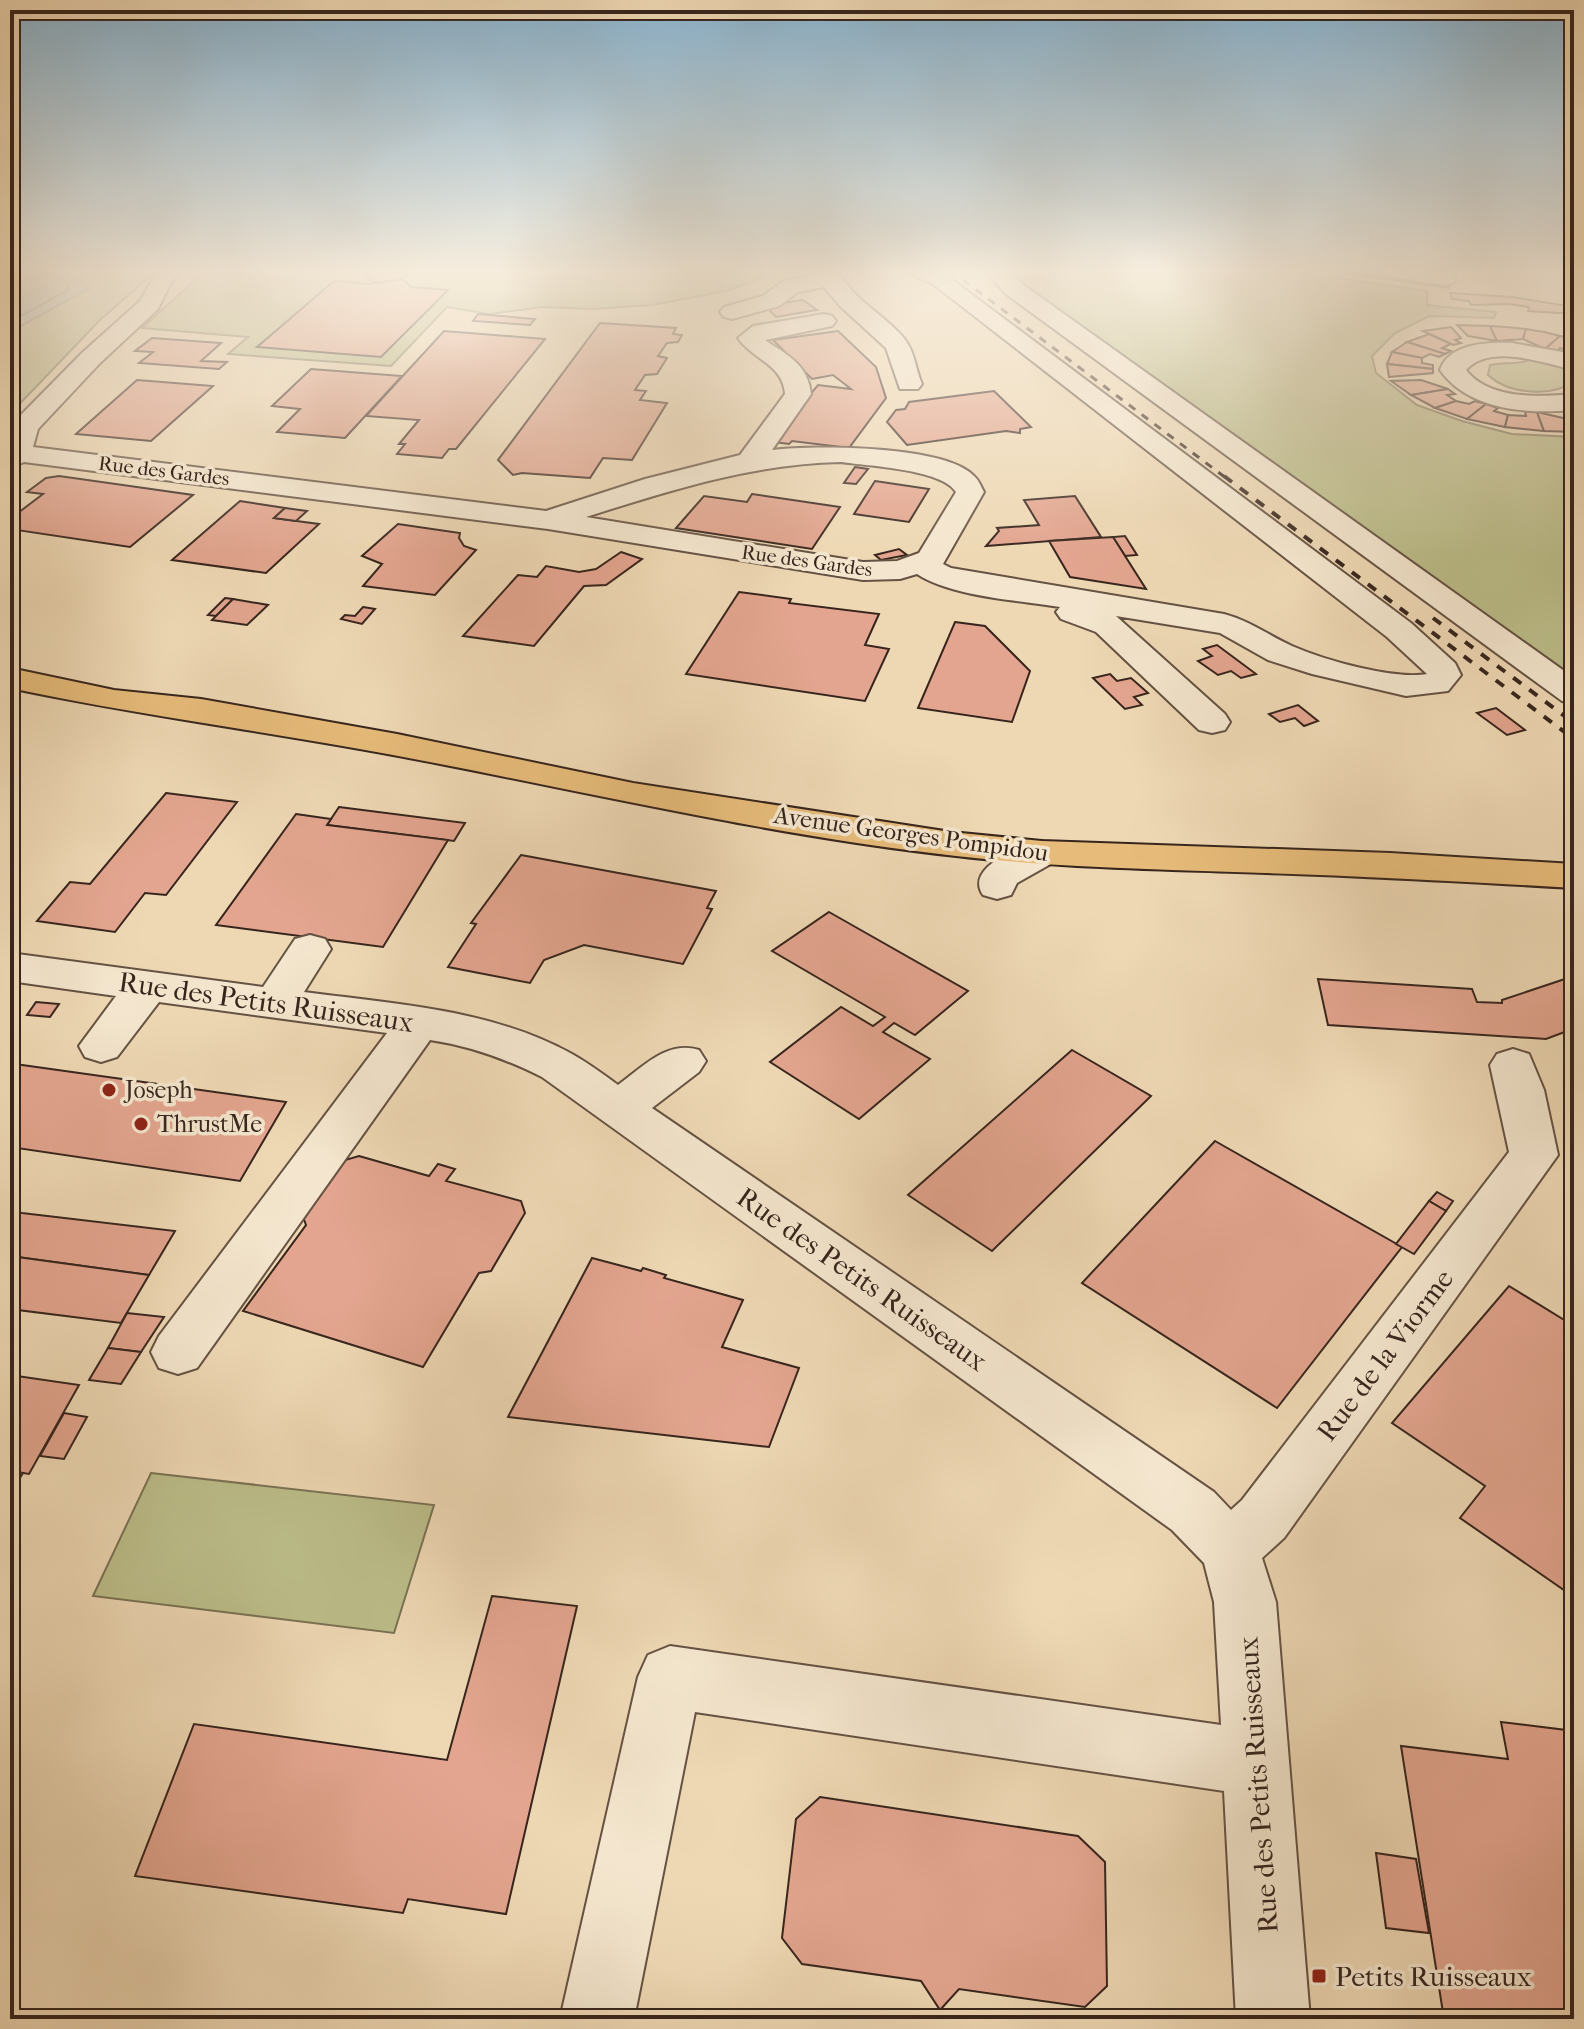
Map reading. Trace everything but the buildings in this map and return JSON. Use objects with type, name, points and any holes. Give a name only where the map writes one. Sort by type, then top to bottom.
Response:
[{"type":"main road","name":"Avenue Georges Pompidou","points":[[10,656],[60,666],[201,710]]},
{"type":"main road","name":"Avenue Georges Pompidou","points":[[10,678],[114,700],[201,710],[397,745],[633,794],[951,844],[1042,853],[1574,860]]},
{"type":"main road","name":"Avenue Georges Pompidou","points":[[397,745],[605,774],[922,825],[1224,844],[1574,876]]},
{"type":"street","points":[[14,457],[25,427],[85,365]]},
{"type":"street","points":[[749,462],[798,394],[796,378],[784,365]]},
{"type":"street","points":[[903,365],[909,384]]},
{"type":"street","points":[[922,564],[940,575],[974,583],[1224,624],[1301,661],[1406,686],[1436,684],[1444,675],[1443,670],[1399,630],[1053,365]]},
{"type":"street","points":[[1119,365],[1574,694]]},
{"type":"street","points":[[1454,365],[1453,370],[1461,381],[1494,396],[1532,403],[1574,402]]},
{"type":"street","name":"Rue des Gardes","points":[[14,457],[548,520],[863,571],[900,570],[922,564],[936,553],[969,499],[968,486],[955,475],[933,467],[841,454],[796,454],[749,462],[548,520]]},
{"type":"street","points":[[974,583],[1023,604],[1098,619],[1212,722]]},
{"type":"street","points":[[951,844],[982,864],[997,882],[1042,853]]},
{"type":"street","points":[[275,1003],[310,949]]},
{"type":"street","name":"Rue des Petits Ruisseaux","points":[[10,967],[418,1023],[496,1037],[530,1050],[619,1108],[1193,1511],[1230,1549],[1245,1602],[1273,2019]]},
{"type":"street","points":[[101,1046],[148,986]]},
{"type":"street","points":[[178,1352],[418,1023]]},
{"type":"street","points":[[619,1108],[683,1061]]},
{"type":"street","name":"Rue de la Viorme","points":[[1230,1549],[1263,1519],[1534,1155],[1517,1077]]},
{"type":"street","points":[[597,2019],[670,1677],[1257,1763]]},
{"type":"green space","points":[[10,365],[57,365],[10,414]]},
{"type":"green space","points":[[1132,365],[1374,365],[1376,373],[1417,405],[1512,434],[1574,437],[1574,683]]},
{"type":"green space","points":[[1490,365],[1558,365],[1574,369],[1574,381],[1542,392],[1518,390],[1488,375]]},
{"type":"green space","points":[[151,1473],[434,1505],[394,1633],[93,1596]]},
{"type":"railway","points":[[1076,365],[1226,478]]},
{"type":"railway","points":[[1224,476],[1574,739]]},
{"type":"railway","points":[[1433,618],[1574,723]]},
{"type":"place","name":"Joseph","points":[[109,1090]]},
{"type":"place","name":"ThrustMe","points":[[141,1124]]},
{"type":"place","name":"Petits Ruisseaux","points":[[1319,1976]]}]
